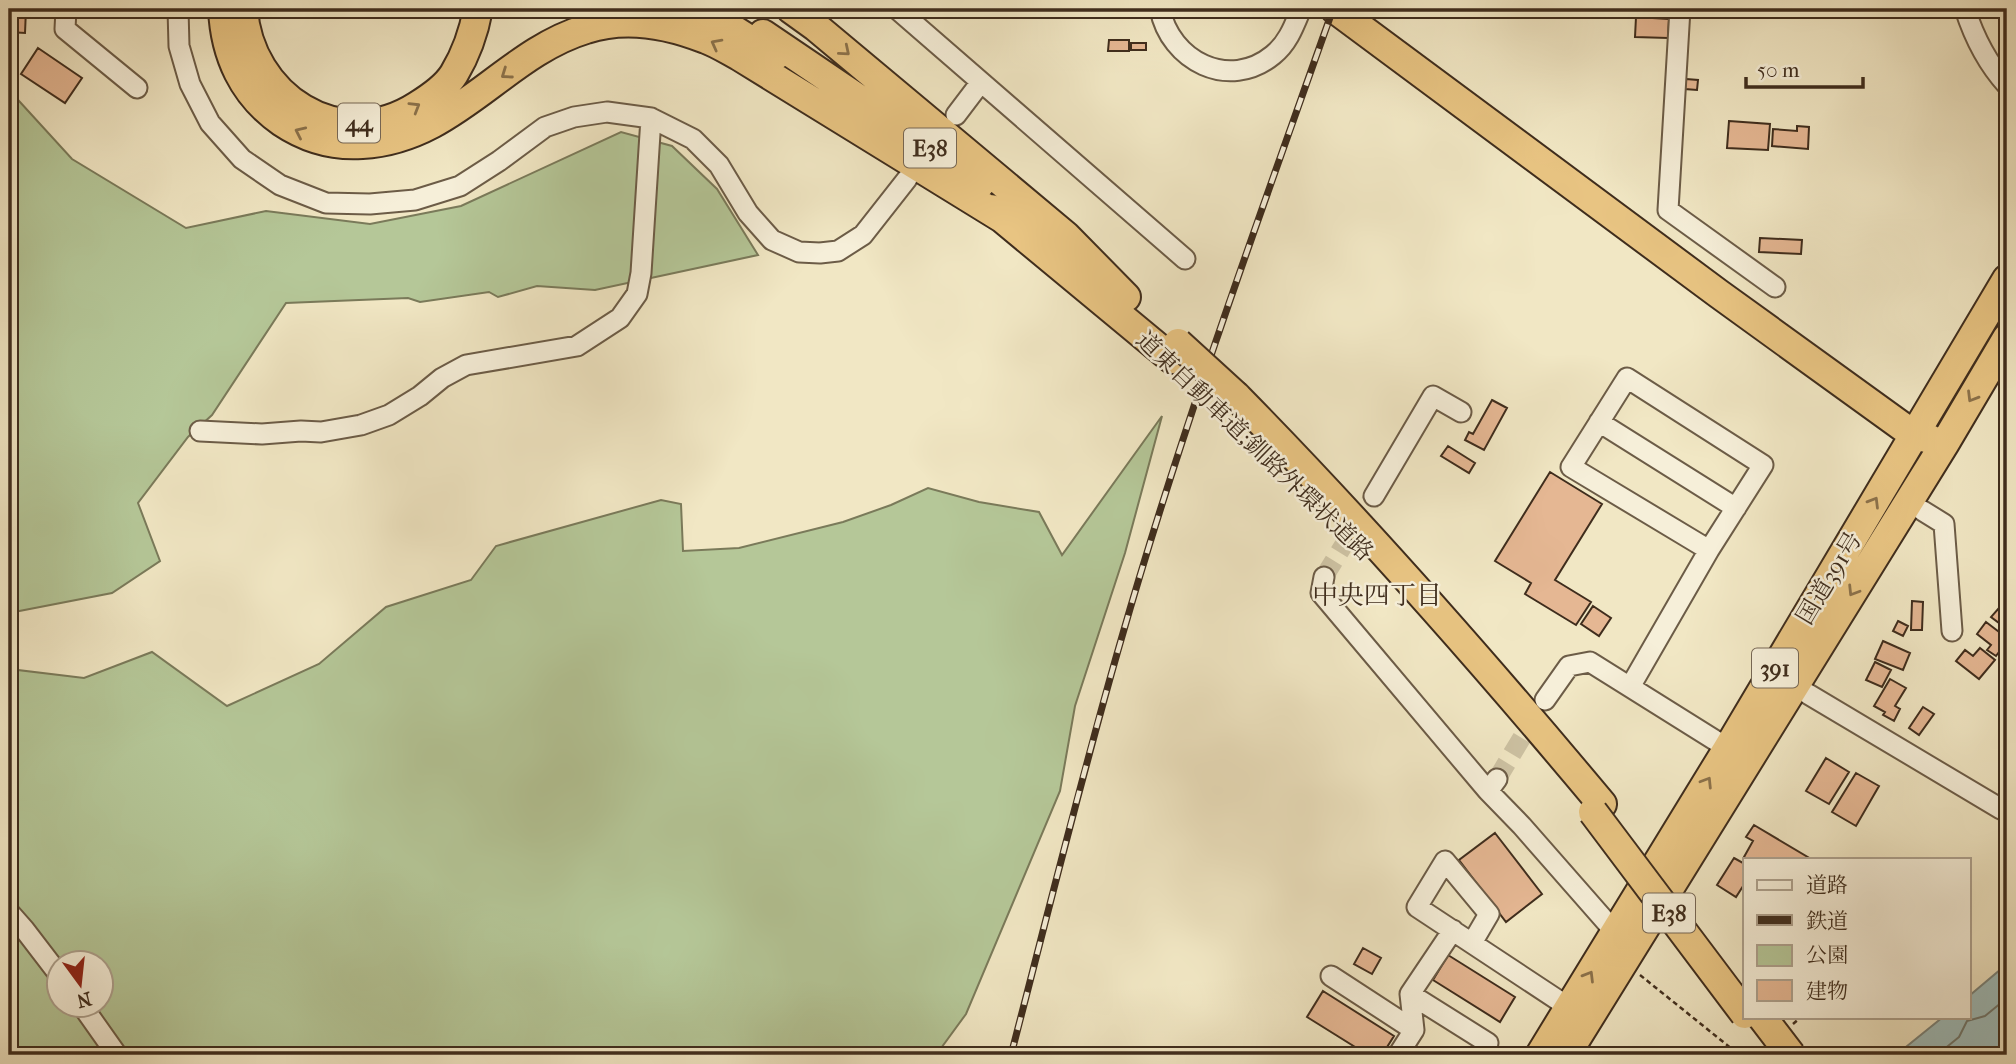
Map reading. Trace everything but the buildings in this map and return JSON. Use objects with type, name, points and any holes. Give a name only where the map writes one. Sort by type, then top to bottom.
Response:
[{"type":"highway","points":[[223,9],[229,52],[252,95],[271,115],[293,130],[320,141],[347,145],[381,143],[412,134],[447,117],[552,41],[599,26],[622,22],[652,23],[706,39],[739,56],[1005,219]]},
{"type":"highway","name":"44","points":[[243,9],[250,46],[259,65],[273,83],[293,104],[317,117],[348,123],[380,122],[407,113],[433,96],[453,76],[475,26],[478,9]]},
{"type":"highway","name":"道東自動車道;釧路外環状道路","points":[[701,9],[912,150],[1175,351]]},
{"type":"highway","name":"道東自動車道;釧路外環状道路","points":[[726,9],[921,141],[1126,297],[1175,351],[1232,405],[1303,464],[1516,701],[1597,808],[1743,1011]]},
{"type":"highway","points":[[791,9],[1066,236],[1126,297]]},
{"type":"highway","points":[[1344,11],[1708,286],[1945,443]]},
{"type":"highway","name":"国道391号","points":[[1540,1055],[1579,1014],[1737,754],[1918,427],[2007,279]]},
{"type":"highway","name":"国道391号","points":[[1566,1055],[1579,1014],[1615,932],[1945,443],[2007,338]]},
{"type":"highway","name":"道東自動車道;釧路外環状道路","points":[[1597,808],[1743,991]]},
{"type":"highway","name":"道東自動車道;釧路外環状道路","points":[[1748,1018],[1769,1052]]},
{"type":"highway","points":[[1763,1018],[1791,1055]]},
{"type":"street","points":[[66,9],[65,29],[137,88]]},
{"type":"street","points":[[178,9],[179,46],[190,84],[210,123],[242,159],[280,185],[326,203],[370,204],[415,200],[460,186],[545,127],[574,117],[607,112],[651,118],[693,139],[719,165],[748,214],[772,240],[799,252],[838,251],[863,235],[907,180]]},
{"type":"street","points":[[897,9],[1185,259]]},
{"type":"street","points":[[1160,9],[1170,37],[1188,56],[1198,64],[1222,70],[1246,68],[1275,54],[1288,40],[1301,9]]},
{"type":"street","points":[[1680,9],[1668,210],[1775,287]]},
{"type":"street","points":[[1965,9],[1987,59],[2007,85]]},
{"type":"street","points":[[956,115],[981,82]]},
{"type":"street","points":[[200,432],[321,432],[361,425],[389,415],[420,396],[442,378],[466,365],[577,346],[620,318],[637,294],[641,273],[651,118]]},
{"type":"street","points":[[1630,687],[1709,550],[1763,464],[1627,378],[1571,467],[1709,550]]},
{"type":"street","points":[[1374,496],[1433,396],[1461,412]]},
{"type":"street","points":[[1600,422],[1736,508]]},
{"type":"street","points":[[1923,511],[1944,524],[1952,631]]},
{"type":"street","points":[[1324,577],[1321,593],[1493,785],[1522,826],[1615,932]]},
{"type":"street","points":[[1545,700],[1569,666],[1590,662],[1737,754]]},
{"type":"street","points":[[1808,694],[2001,809]]},
{"type":"street","points":[[1472,943],[1489,915],[1445,862],[1417,906],[1472,943],[1579,1014]]},
{"type":"street","points":[[9,912],[46,958]]},
{"type":"street","points":[[1398,1055],[1414,1030],[1410,994],[1453,930]]},
{"type":"street","points":[[1331,976],[1414,1030]]},
{"type":"street","points":[[1410,994],[1488,1043]]},
{"type":"street","points":[[91,1018],[117,1055]]},
{"type":"path","points":[[1638,973],[1732,1049],[1769,1052]]},
{"type":"path","points":[[1791,1025],[1800,1018]]},
{"type":"green space","points":[[9,90],[72,159],[186,228],[266,211],[370,224],[461,206],[621,132],[672,146],[717,189],[758,255],[595,290],[537,286],[498,297],[489,292],[420,302],[408,298],[286,303],[212,415],[188,437],[138,503],[160,561],[112,593],[9,613]]},
{"type":"green space","points":[[1162,416],[1125,553],[1075,706],[1060,791],[966,1014],[936,1055],[9,1055],[9,669],[84,678],[152,652],[227,706],[319,664],[386,607],[471,580],[496,546],[661,500],[681,504],[683,551],[739,548],[843,522],[928,488],[979,502],[1039,512],[1062,555]]},
{"type":"water","points":[[2007,964],[2007,1055],[1896,1055],[1942,1018],[1970,1018],[1970,995]]},
{"type":"tunnel","points":[[1324,577],[1374,496]]},
{"type":"tunnel","points":[[1497,779],[1538,711]]},
{"type":"railway","points":[[1011,1055],[1092,744],[1169,481],[1333,9]]},
{"type":"district","name":"中央四丁目","points":[[1377,595]]}]
